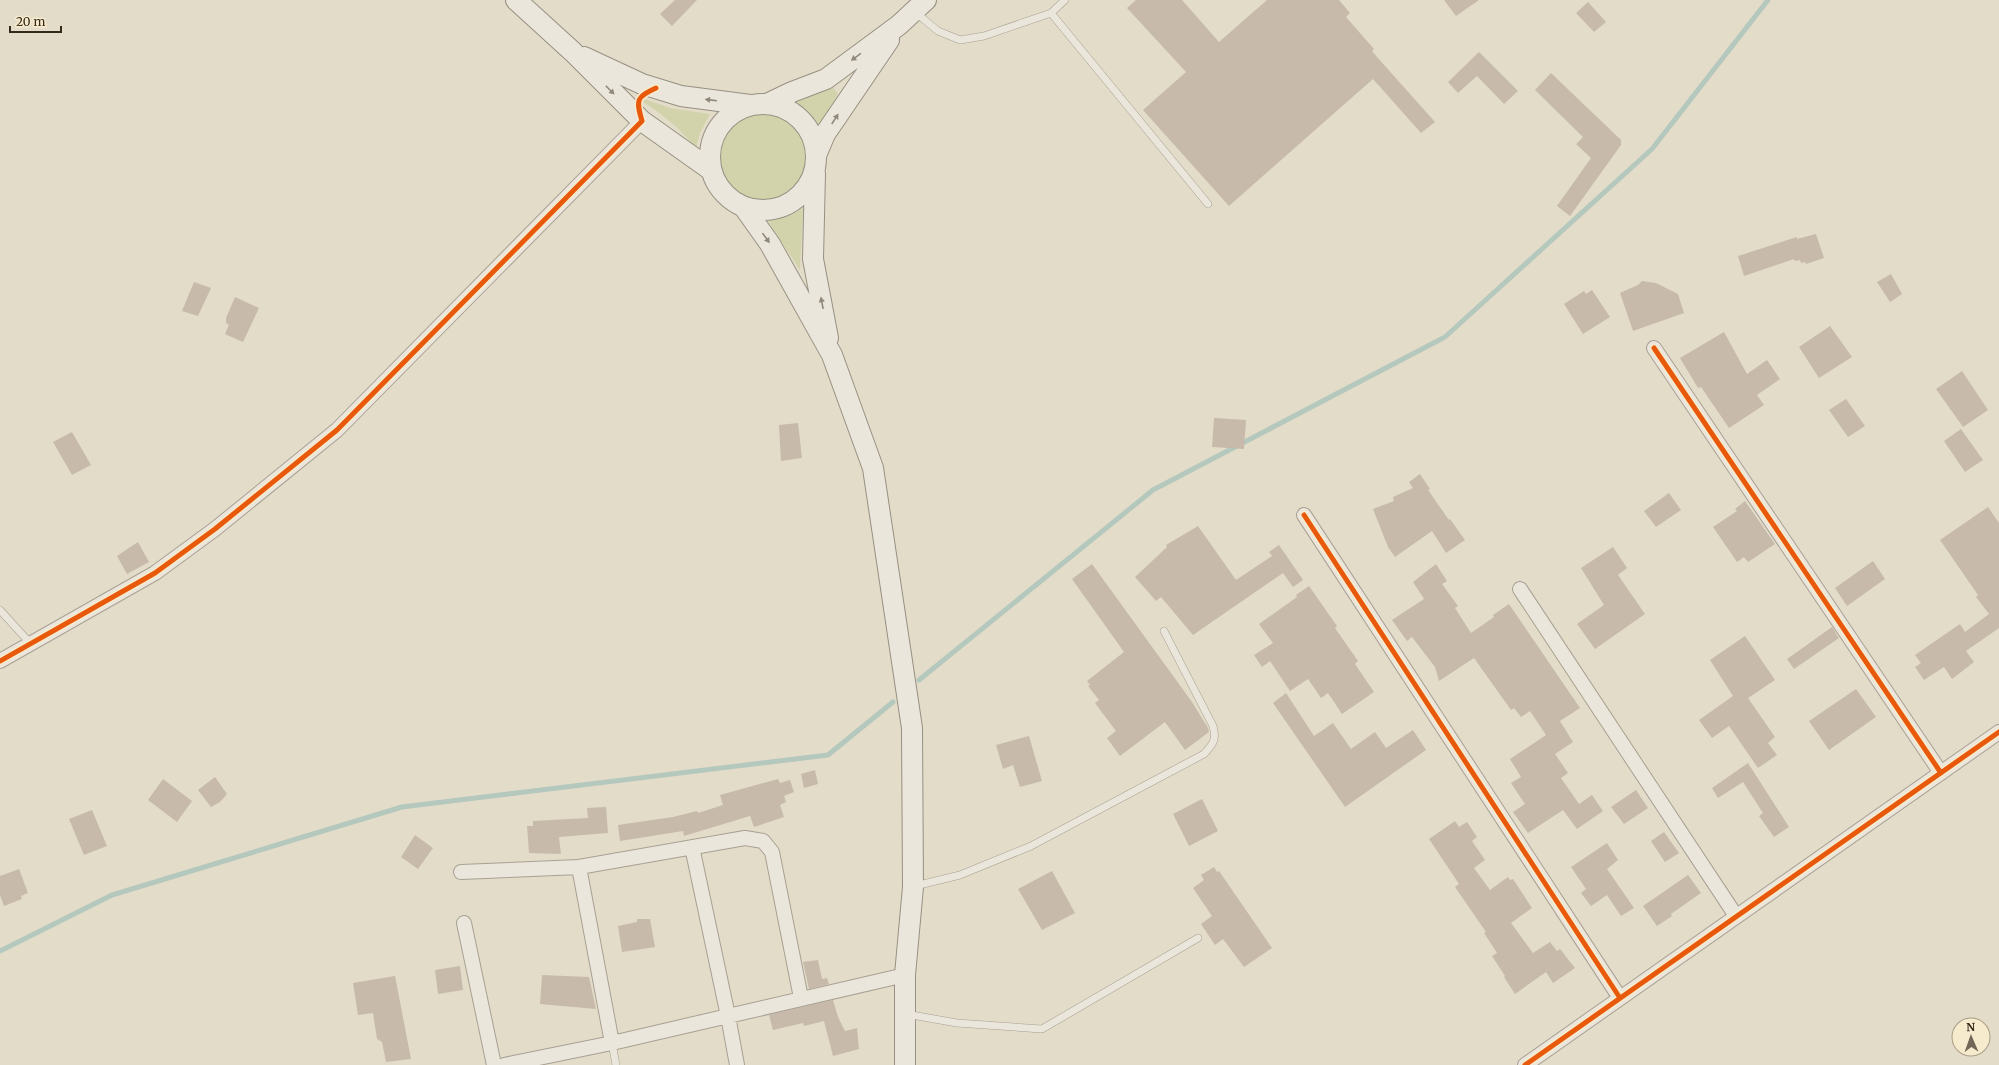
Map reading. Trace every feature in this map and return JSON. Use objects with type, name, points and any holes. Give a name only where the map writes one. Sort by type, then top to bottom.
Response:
[{"type":"main road","points":[[516,0],[573,52],[642,122],[711,170]]},
{"type":"main road","points":[[899,25],[825,134],[807,187],[799,196],[795,200],[778,208],[760,210],[743,206],[728,198],[717,186],[711,170],[709,153],[712,137],[721,122],[734,111],[759,104],[826,79],[899,25],[920,6]]},
{"type":"main road","points":[[573,52],[642,84],[681,96],[786,108],[802,119],[812,135],[816,162],[814,259],[832,355]]},
{"type":"main road","points":[[642,122],[637,106],[639,99],[643,94],[656,88]]},
{"type":"main road","points":[[743,206],[770,244],[832,355],[873,468],[912,728],[913,886],[905,975],[905,1065]]},
{"type":"street","points":[[0,661],[155,573],[214,529],[337,430],[642,122]]},
{"type":"street","points":[[1654,348],[1941,773]]},
{"type":"street","points":[[1304,515],[1620,998]]},
{"type":"street","points":[[1520,589],[1736,916]]},
{"type":"street","points":[[1528,1064],[1999,732]]},
{"type":"street","points":[[461,872],[579,867],[745,838],[763,840],[772,852],[801,998]]},
{"type":"street","points":[[692,847],[737,1065]]},
{"type":"street","points":[[579,867],[612,1043]]},
{"type":"street","points":[[464,923],[494,1065]]},
{"type":"street","points":[[504,1065],[612,1043],[905,975]]},
{"type":"lane","points":[[920,6],[938,31],[960,40],[984,36],[1051,13],[1065,0]]},
{"type":"lane","points":[[1051,13],[1208,204]]},
{"type":"lane","points":[[0,610],[31,644]]},
{"type":"lane","points":[[913,886],[960,875],[1031,846],[1204,754],[1212,745],[1216,736],[1213,726],[1164,631]]},
{"type":"lane","points":[[906,1014],[957,1023],[1042,1029],[1198,938]]},
{"type":"lane","points":[[612,1043],[616,1065]]},
{"type":"green space","points":[[833,88],[838,93],[821,126],[796,101]]},
{"type":"green space","points":[[645,99],[670,108],[710,114],[700,133],[696,148],[671,123],[643,102]]},
{"type":"green space","points":[[762,112],[779,115],[793,125],[803,139],[806,156],[803,173],[793,187],[779,197],[762,200],[745,197],[731,187],[721,173],[718,156],[721,139],[731,125],[745,115]]},
{"type":"green space","points":[[803,208],[800,270],[768,221],[792,215]]},
{"type":"building","points":[[675,0],[697,0],[672,26],[660,14]]},
{"type":"building","points":[[1136,0],[1182,0],[1219,42],[1267,0],[1339,0],[1350,13],[1346,17],[1374,49],[1372,51],[1435,122],[1421,133],[1373,79],[1229,206],[1143,110],[1186,72],[1127,8]]},
{"type":"building","points":[[1444,0],[1479,0],[1456,16]]},
{"type":"building","points":[[1588,2],[1606,22],[1594,32],[1576,13]]},
{"type":"building","points":[[1479,52],[1518,91],[1504,104],[1477,76],[1458,93],[1448,82]]},
{"type":"building","points":[[1551,73],[1621,140],[1621,145],[1570,216],[1557,206],[1591,158],[1576,144],[1583,137],[1535,90]]},
{"type":"building","points":[[1816,234],[1824,258],[1806,264],[1805,262],[1801,263],[1800,260],[1795,261],[1794,259],[1744,276],[1738,256],[1797,237],[1797,239]]},
{"type":"building","points":[[1891,274],[1902,294],[1890,302],[1877,282]]},
{"type":"building","points":[[1642,281],[1656,283],[1678,294],[1684,313],[1633,331],[1620,293],[1638,285]]},
{"type":"building","points":[[194,282],[211,288],[198,316],[182,311]]},
{"type":"building","points":[[1592,290],[1610,317],[1583,334],[1564,304],[1584,291],[1586,294]]},
{"type":"building","points":[[235,297],[259,308],[243,342],[225,334],[229,325],[226,323],[226,318]]},
{"type":"building","points":[[1830,326],[1852,357],[1819,378],[1799,347]]},
{"type":"building","points":[[1724,332],[1747,374],[1767,360],[1780,379],[1757,395],[1764,405],[1729,428],[1701,387],[1698,388],[1680,358]]},
{"type":"building","points":[[1962,371],[1988,410],[1963,427],[1936,389]]},
{"type":"building","points":[[1846,399],[1865,426],[1848,437],[1829,410]]},
{"type":"building","points":[[1214,418],[1246,420],[1244,449],[1212,447]]},
{"type":"building","points":[[798,423],[802,458],[781,461],[779,425]]},
{"type":"building","points":[[1961,429],[1983,460],[1965,472],[1944,441]]},
{"type":"building","points":[[72,432],[91,465],[72,475],[53,442]]},
{"type":"building","points":[[1420,474],[1430,489],[1428,490],[1465,540],[1446,553],[1432,531],[1395,557],[1388,547],[1373,509],[1394,501],[1393,497],[1413,488],[1409,482]]},
{"type":"building","points":[[1669,493],[1681,510],[1656,527],[1644,511]]},
{"type":"building","points":[[1745,501],[1775,544],[1748,562],[1744,557],[1737,562],[1713,527],[1737,511],[1735,509]]},
{"type":"building","points":[[1988,507],[1999,523],[1999,628],[1966,651],[1974,662],[1952,679],[1944,667],[1924,680],[1915,667],[1921,663],[1915,655],[1960,624],[1965,632],[1989,614],[1976,597],[1978,595],[1940,540]]},
{"type":"building","points":[[1198,526],[1236,580],[1272,556],[1269,552],[1279,545],[1303,580],[1293,587],[1283,573],[1193,635],[1161,597],[1156,601],[1135,577],[1167,547],[1166,545]]},
{"type":"building","points":[[138,542],[149,562],[127,574],[117,556]]},
{"type":"building","points":[[1613,547],[1627,568],[1618,575],[1645,614],[1595,649],[1577,624],[1604,605],[1581,568]]},
{"type":"building","points":[[1873,561],[1885,579],[1847,606],[1835,588]]},
{"type":"building","points":[[1092,564],[1192,702],[1208,728],[1209,732],[1185,750],[1165,722],[1120,756],[1107,738],[1116,731],[1095,703],[1099,700],[1088,686],[1090,685],[1087,681],[1124,652],[1072,579]]},
{"type":"building","points":[[1436,564],[1447,581],[1442,584],[1458,606],[1455,608],[1471,633],[1494,617],[1493,615],[1509,604],[1580,708],[1560,721],[1573,742],[1555,754],[1568,773],[1561,778],[1579,804],[1592,795],[1603,811],[1577,829],[1563,810],[1528,833],[1513,812],[1525,804],[1511,783],[1521,777],[1510,759],[1546,735],[1530,711],[1521,717],[1514,708],[1511,710],[1474,658],[1439,681],[1435,667],[1412,637],[1407,641],[1392,620],[1424,599],[1413,582]]},
{"type":"building","points":[[1309,586],[1337,626],[1335,628],[1358,661],[1355,664],[1374,692],[1342,714],[1328,693],[1321,698],[1308,679],[1290,691],[1270,661],[1262,667],[1254,655],[1273,643],[1259,624],[1297,597],[1296,595]]},
{"type":"building","points":[[1832,627],[1839,638],[1794,669],[1787,659]]},
{"type":"building","points":[[1745,636],[1775,680],[1748,698],[1775,737],[1768,743],[1777,755],[1758,768],[1729,726],[1712,738],[1699,720],[1733,696],[1710,660]]},
{"type":"building","points":[[1856,689],[1876,717],[1829,750],[1809,721]]},
{"type":"building","points":[[1286,693],[1314,736],[1333,723],[1351,749],[1375,732],[1386,748],[1413,730],[1426,750],[1345,807],[1273,703]]},
{"type":"building","points":[[1029,736],[1042,781],[1020,787],[1013,765],[1003,769],[996,745]]},
{"type":"building","points":[[1748,763],[1789,827],[1774,837],[1759,816],[1763,813],[1743,782],[1718,798],[1712,788]]},
{"type":"building","points":[[815,770],[818,784],[804,788],[801,774]]},
{"type":"building","points":[[215,777],[227,794],[220,802],[211,807],[198,790]]},
{"type":"building","points":[[163,779],[192,801],[177,822],[148,800]]},
{"type":"building","points":[[778,779],[780,783],[790,780],[794,792],[784,796],[786,802],[780,805],[784,817],[754,827],[750,816],[684,836],[683,831],[620,841],[618,825],[673,817],[697,811],[698,813],[723,805],[720,795]]},
{"type":"building","points":[[1636,790],[1648,808],[1624,824],[1611,807]]},
{"type":"building","points":[[1202,799],[1218,831],[1189,846],[1173,814]]},
{"type":"building","points":[[606,807],[608,833],[559,837],[561,854],[529,853],[527,826],[533,826],[533,821],[588,818],[587,808]]},
{"type":"building","points":[[92,810],[107,846],[84,855],[69,819]]},
{"type":"building","points":[[1455,821],[1459,827],[1467,822],[1477,837],[1472,841],[1485,860],[1474,868],[1490,890],[1508,877],[1510,880],[1513,879],[1532,908],[1511,923],[1533,953],[1550,942],[1557,951],[1560,949],[1575,968],[1553,983],[1546,972],[1515,994],[1492,956],[1497,953],[1484,933],[1486,932],[1455,887],[1459,884],[1429,839]]},
{"type":"building","points":[[1664,832],[1679,853],[1665,862],[1651,841]]},
{"type":"building","points":[[415,835],[433,848],[418,869],[401,857]]},
{"type":"building","points":[[1607,843],[1618,860],[1607,869],[1634,908],[1621,916],[1607,895],[1591,906],[1581,893],[1586,889],[1571,867]]},
{"type":"building","points":[[1214,867],[1217,872],[1219,871],[1272,948],[1244,967],[1223,939],[1215,945],[1201,924],[1212,916],[1193,888],[1204,880],[1201,875]]},
{"type":"building","points":[[19,869],[28,893],[21,896],[22,899],[4,906],[0,895],[0,876]]},
{"type":"building","points":[[1052,871],[1075,913],[1042,930],[1018,889]]},
{"type":"building","points":[[1688,875],[1701,893],[1671,914],[1672,916],[1657,926],[1643,906]]},
{"type":"building","points":[[637,919],[650,919],[655,947],[622,952],[618,926],[637,922]]},
{"type":"building","points":[[818,960],[822,979],[827,978],[829,984],[809,989],[803,962]]},
{"type":"building","points":[[460,966],[463,990],[438,994],[435,970]]},
{"type":"building","points":[[542,975],[589,977],[596,1009],[540,1004]]},
{"type":"building","points":[[395,976],[411,1059],[386,1062],[382,1042],[377,1039],[373,1013],[358,1015],[353,983]]},
{"type":"building","points":[[833,1000],[838,1017],[845,1031],[857,1028],[859,1049],[833,1056],[824,1021],[804,1026],[803,1023],[773,1030],[769,1015]]},
{"type":"waterway","points":[[919,680],[1153,490],[1445,337],[1652,149],[1768,0]]},
{"type":"waterway","points":[[0,951],[112,895],[402,807],[828,755],[893,702]]},
{"type":"cycle path","points":[[0,661],[155,573],[215,529],[337,430],[642,121],[639,100],[645,94],[656,88]]},
{"type":"cycle path","points":[[1654,348],[1941,773]]},
{"type":"cycle path","points":[[1304,515],[1620,998]]},
{"type":"cycle path","points":[[1525,1065],[1999,732]]}]
